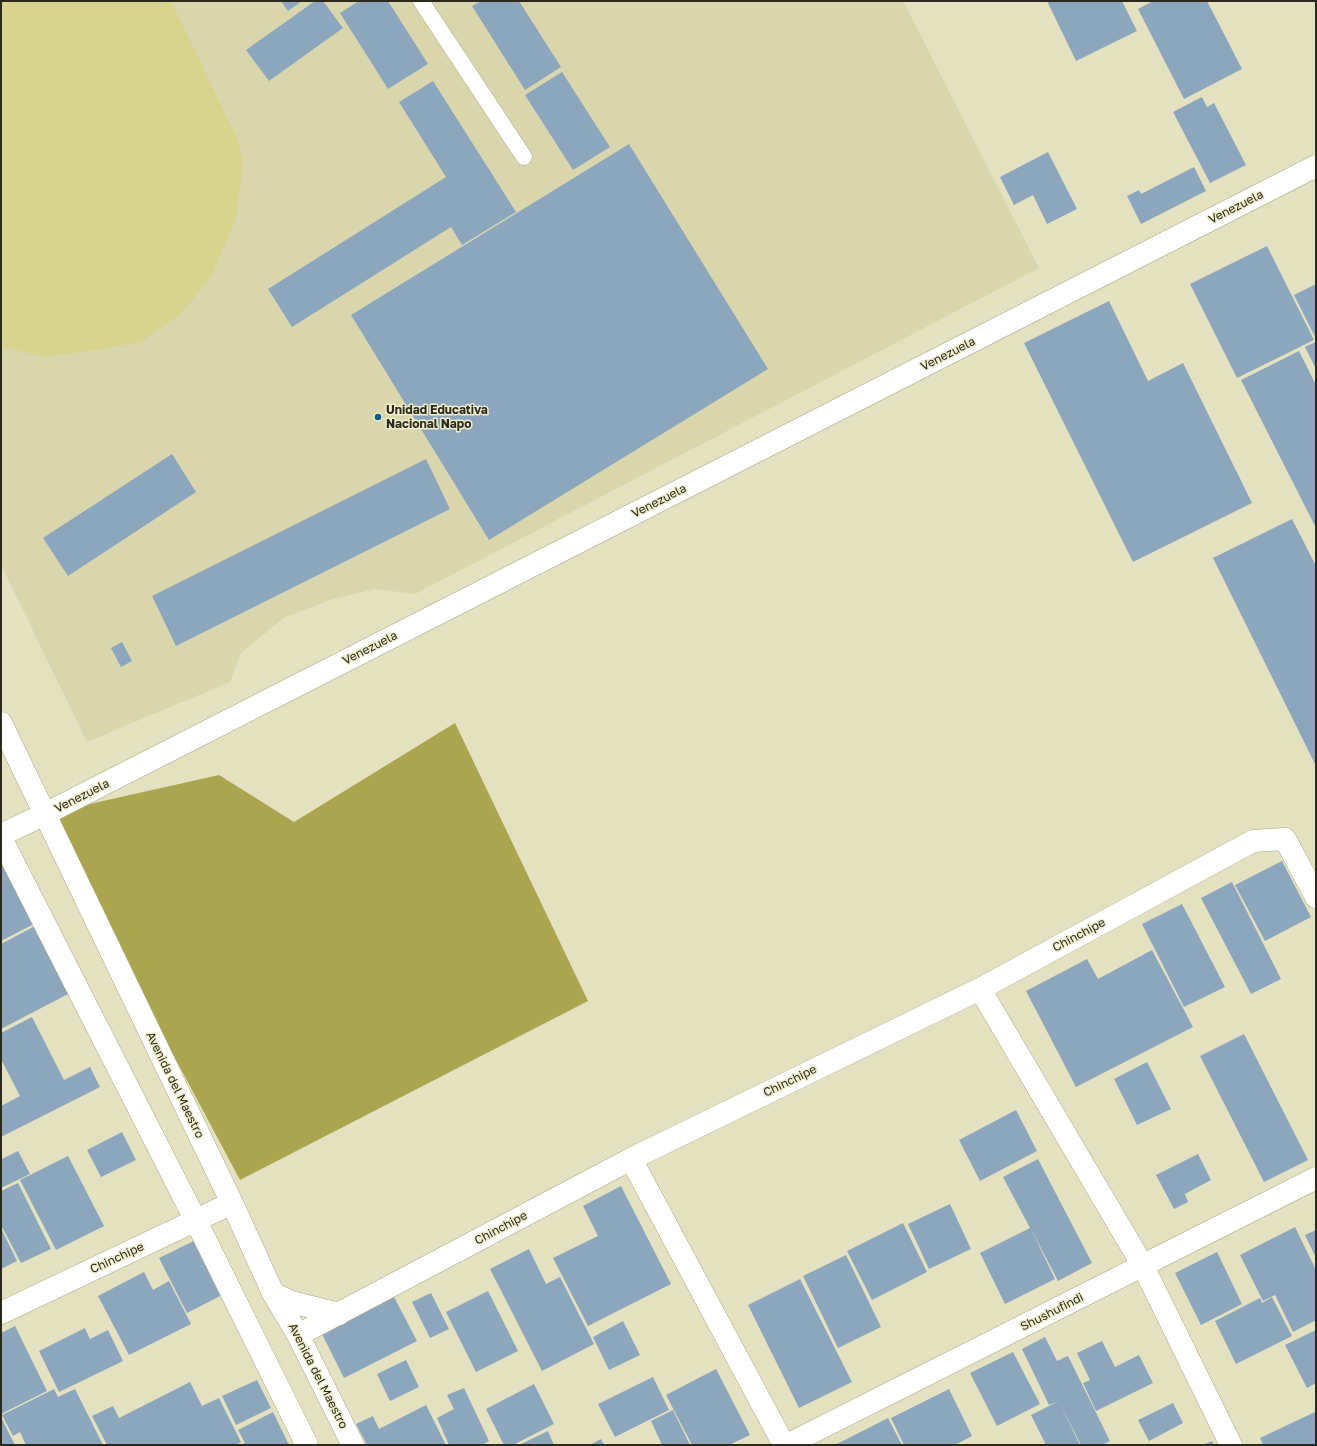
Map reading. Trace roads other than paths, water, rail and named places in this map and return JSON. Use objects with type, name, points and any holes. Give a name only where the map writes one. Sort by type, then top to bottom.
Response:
[{"type":"street","name":"Venezuela","points":[[1,836],[1316,166]]},
{"type":"street","name":"Avenida del Maestro","points":[[1,723],[232,1203],[273,1293],[298,1336],[353,1445]]},
{"type":"street","points":[[1,836],[196,1221],[307,1445]]},
{"type":"street","name":"Chinchipe","points":[[298,1336],[631,1159],[980,988],[1253,841],[1285,839],[1316,897]]},
{"type":"street","points":[[980,988],[1143,1266],[1231,1445]]},
{"type":"street","points":[[631,1159],[784,1445]]},
{"type":"street","name":"Shushufindi","points":[[787,1445],[1316,1178]]},
{"type":"street","name":"Chinchipe","points":[[1,1313],[232,1203]]},
{"type":"street","points":[[273,1293],[291,1302],[339,1314]]},
{"type":"lane","points":[[421,1],[524,157]]},
{"type":"place","name":"Unidad Educativa Nacional Napo","points":[[378,417]]}]
